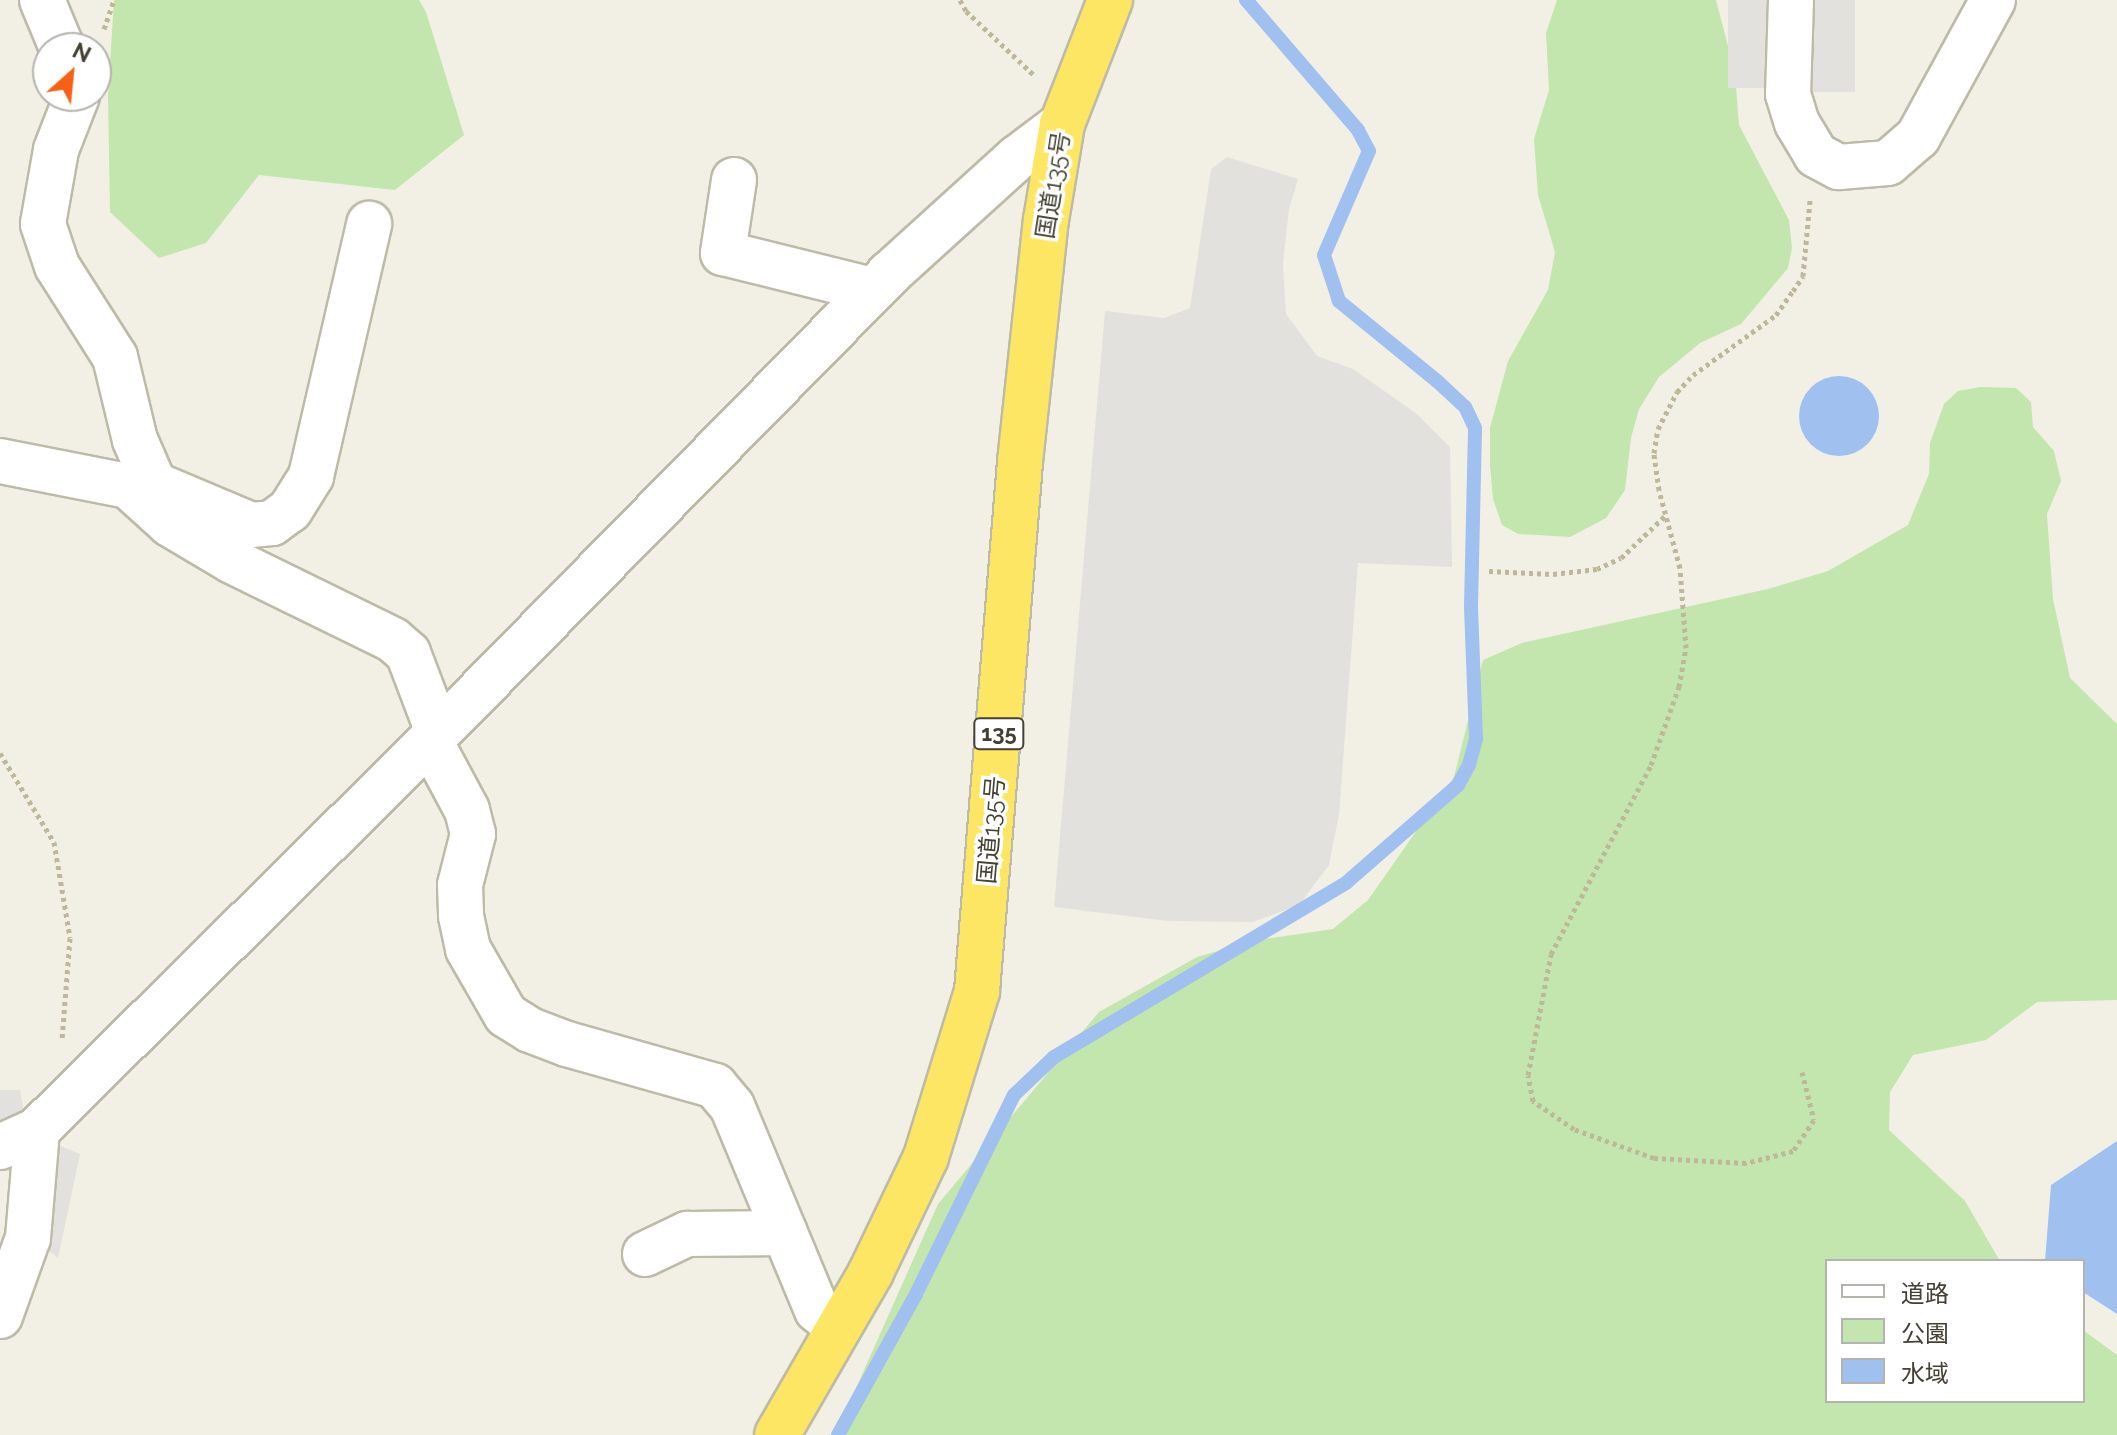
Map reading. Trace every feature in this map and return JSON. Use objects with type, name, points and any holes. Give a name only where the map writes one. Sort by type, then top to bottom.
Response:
[{"type":"highway","name":"国道135号","points":[[777,1435],[871,1272],[926,1157],[977,991],[1020,462],[1046,220],[1068,110],[1110,0]]},
{"type":"street","points":[[42,0],[55,32]]},
{"type":"street","points":[[1791,0],[1788,94],[1797,123],[1816,155],[1839,167],[1888,163],[1918,137],[1951,83],[1993,0]]},
{"type":"street","points":[[0,1316],[28,1238],[19,1138],[434,736],[873,290],[1068,110]]},
{"type":"street","points":[[71,112],[56,150],[43,224],[57,266],[115,357],[135,440],[141,485],[170,524],[220,554],[393,640],[408,653],[434,736],[467,810],[473,834],[460,894],[468,949],[506,1015],[530,1030],[567,1044],[715,1086],[732,1106],[817,1310],[839,1328]]},
{"type":"street","points":[[734,180],[723,253],[873,290]]},
{"type":"street","points":[[0,461],[141,485],[251,525],[272,523],[290,510],[311,476],[369,224]]},
{"type":"street","points":[[645,1254],[687,1234],[785,1233]]},
{"type":"path","points":[[960,0],[966,11],[1068,110]]},
{"type":"path","points":[[1802,1072],[1814,1120],[1793,1151],[1746,1163],[1654,1158],[1574,1129],[1533,1101],[1528,1075],[1551,954],[1651,765],[1679,687],[1686,648],[1680,568],[1665,516],[1654,453],[1665,411],[1693,375],[1776,315],[1803,276],[1816,155]]},
{"type":"path","points":[[1489,571],[1553,574],[1597,569],[1621,558],[1665,516]]},
{"type":"path","points":[[0,753],[54,842],[70,938],[61,1048]]},
{"type":"green space","points":[[114,0],[419,0],[426,12],[464,135],[395,190],[259,175],[206,243],[159,258],[110,212],[108,112],[112,112]]},
{"type":"green space","points":[[1557,0],[1716,0],[1735,73],[1739,125],[1789,220],[1792,248],[1788,268],[1741,324],[1700,343],[1659,377],[1639,409],[1631,438],[1625,490],[1606,518],[1570,537],[1518,534],[1502,525],[1493,499],[1490,465],[1490,428],[1508,361],[1548,290],[1555,252],[1538,195],[1534,139],[1549,90],[1546,33]]},
{"type":"green space","points":[[1980,387],[2016,388],[2031,402],[2033,427],[2054,451],[2061,481],[2047,514],[2053,599],[2070,678],[2117,724],[2117,1000],[2037,1002],[1986,1040],[1913,1055],[1890,1092],[1889,1130],[1965,1201],[1999,1259],[1825,1259],[1825,1403],[2085,1403],[2085,1331],[2117,1355],[2117,1435],[835,1435],[938,1204],[1099,1012],[1197,957],[1252,941],[1333,929],[1368,900],[1454,777],[1483,660],[1522,643],[1768,589],[1828,571],[1908,525],[1929,474],[1930,443],[1944,404],[1958,391]]},
{"type":"shaded area","points":[[1728,0],[1770,0],[1770,88],[1728,88]]},
{"type":"shaded area","points":[[1813,0],[1855,0],[1855,92],[1813,92]]},
{"type":"shaded area","points":[[1227,157],[1298,179],[1289,209],[1283,264],[1286,314],[1317,356],[1353,369],[1417,414],[1450,447],[1452,567],[1358,563],[1339,814],[1329,865],[1299,905],[1253,922],[1168,921],[1054,907],[1105,311],[1164,318],[1190,308],[1211,169]]},
{"type":"shaded area","points":[[0,1090],[20,1090],[24,1113],[0,1125]]},
{"type":"shaded area","points":[[49,1141],[80,1154],[58,1258],[36,1241]]},
{"type":"water","points":[[1839,376],[1854,379],[1867,388],[1876,401],[1879,416],[1876,431],[1867,444],[1854,453],[1839,456],[1824,453],[1811,444],[1802,431],[1799,416],[1802,401],[1811,388],[1824,379]]},
{"type":"water","points":[[2117,1141],[2117,1314],[2085,1293],[2085,1259],[2045,1259],[2051,1185]]},
{"type":"waterway","points":[[838,1435],[916,1294],[1014,1095],[1054,1057],[1347,882],[1458,785],[1469,765],[1476,738],[1471,606],[1475,428],[1465,407],[1339,301],[1324,255],[1369,151],[1358,130],[1246,0]]}]
